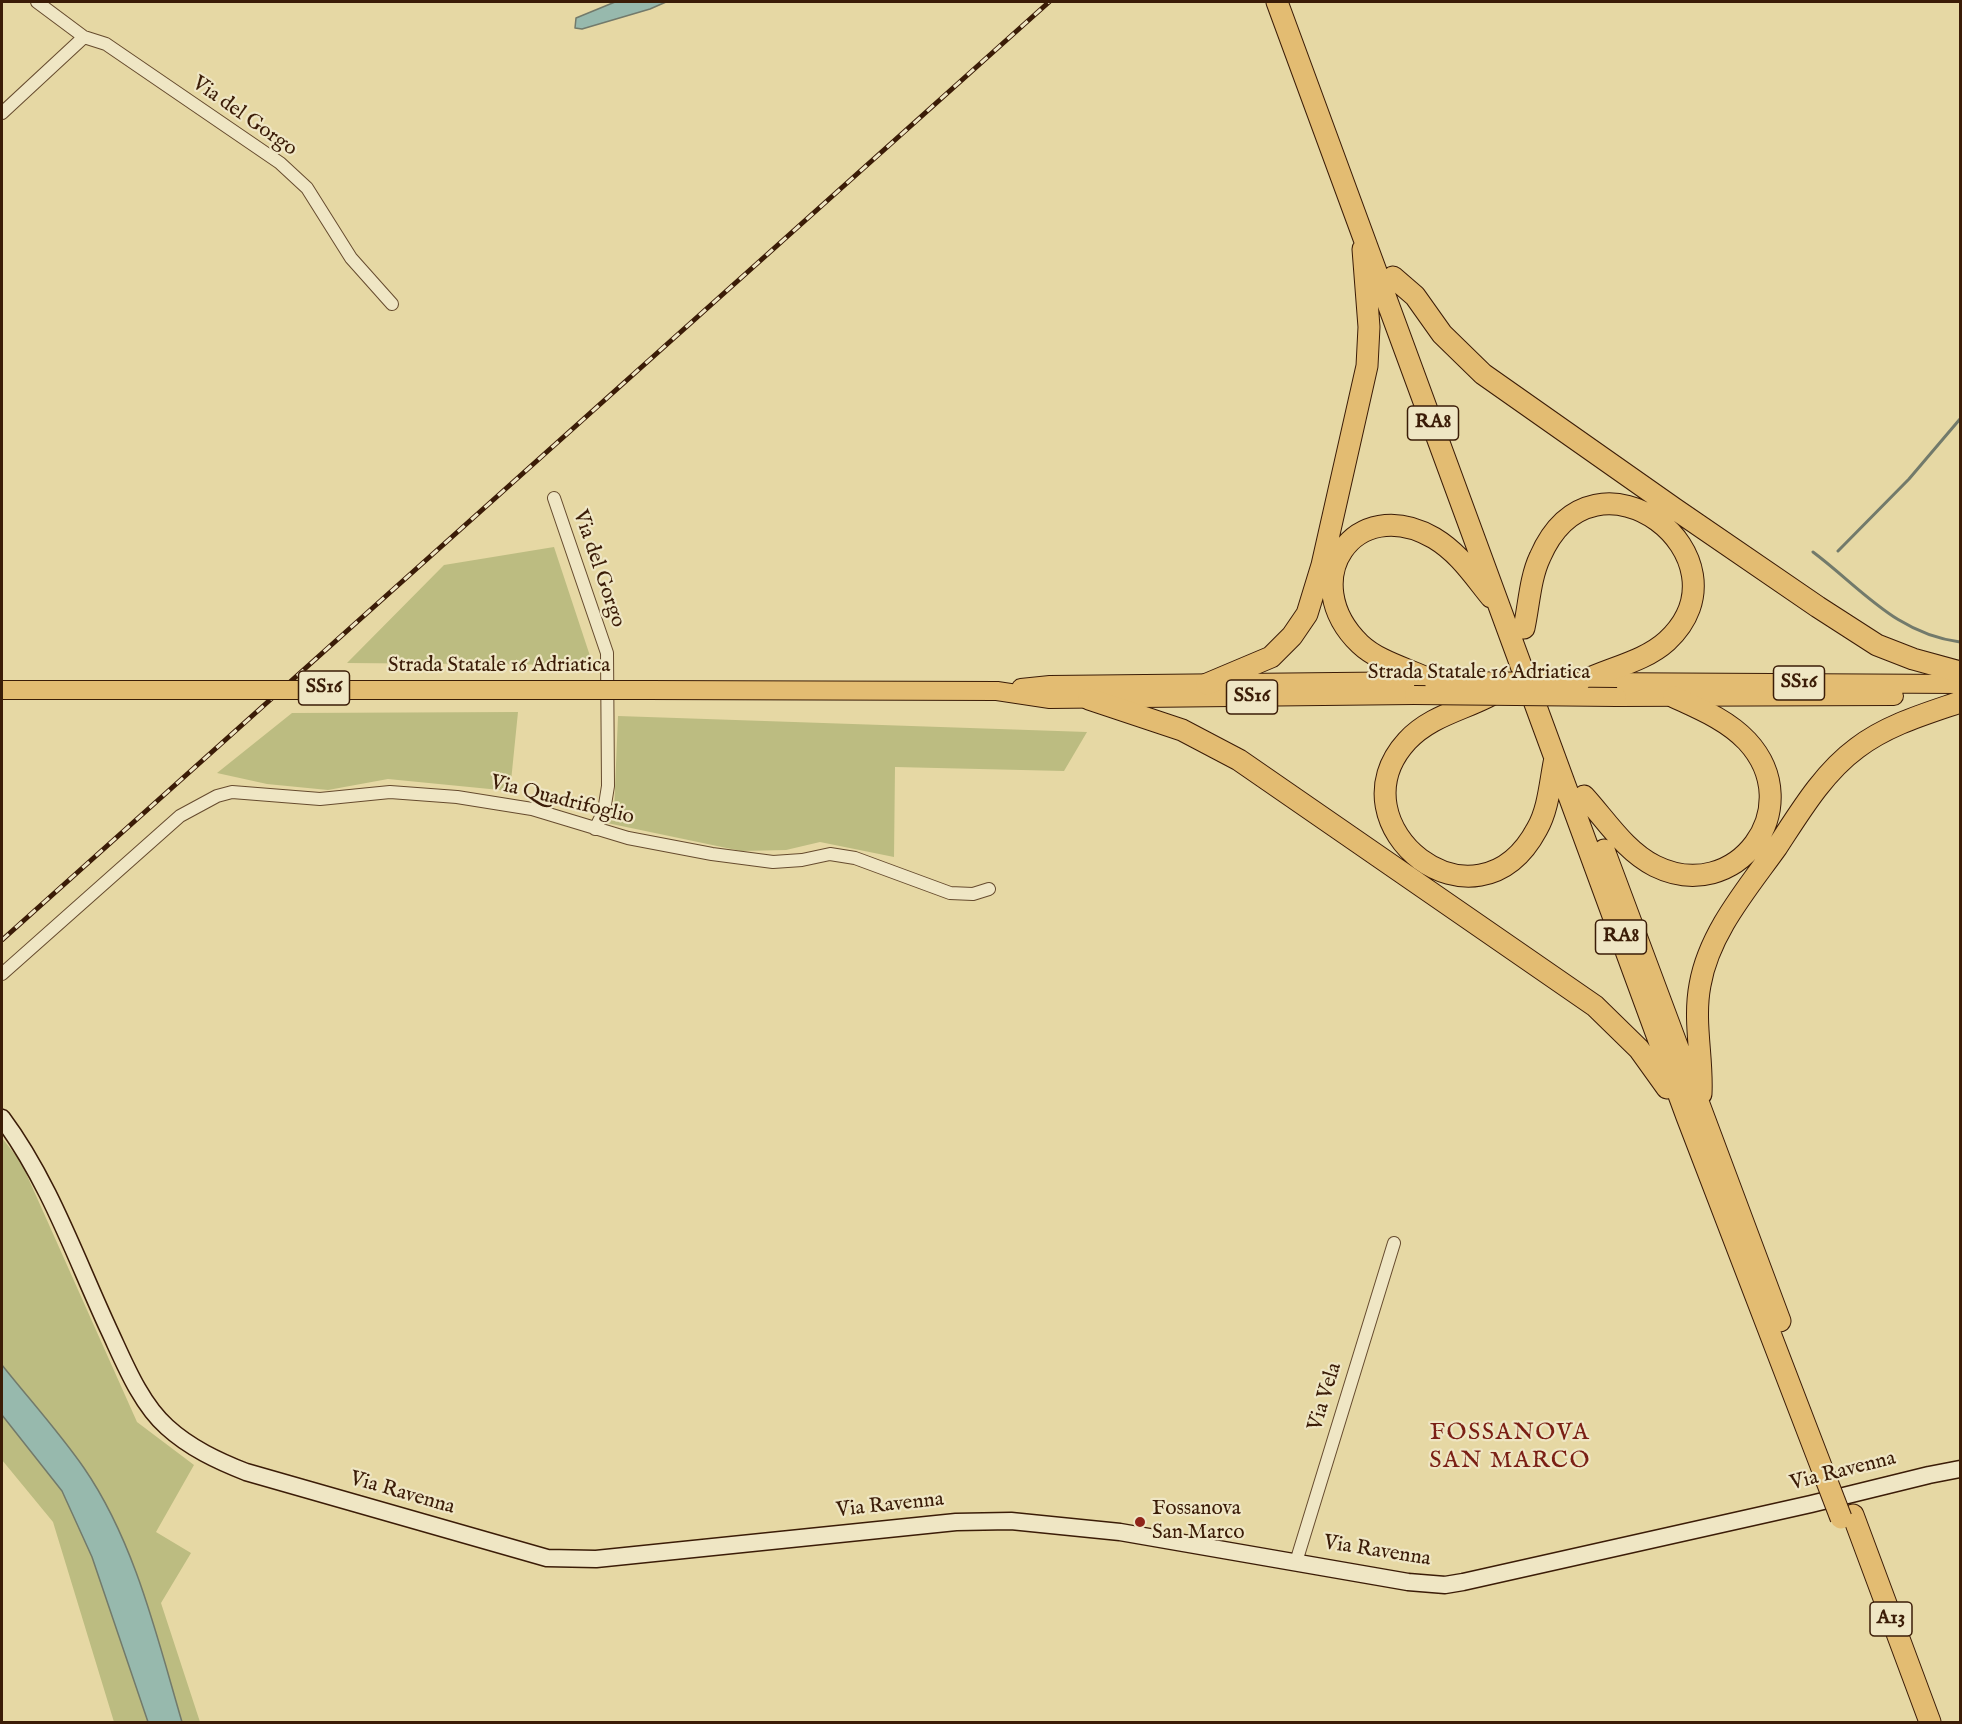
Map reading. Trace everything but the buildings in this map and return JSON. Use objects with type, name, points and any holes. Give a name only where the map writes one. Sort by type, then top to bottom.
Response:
[{"type":"highway","name":"RA8","points":[[1277,2],[1308,65],[1393,277],[1524,628],[1693,1111]]},
{"type":"highway","name":"RA8","points":[[1292,2],[1308,65],[1363,234],[1555,758],[1823,1453]]},
{"type":"highway","points":[[1207,684],[1271,657],[1292,636],[1313,599],[1367,366],[1369,327],[1363,234]]},
{"type":"highway","points":[[1393,277],[1415,296],[1442,334],[1483,374],[1675,509],[1869,640],[1913,659],[1960,672]]},
{"type":"highway","points":[[1524,628],[1540,555],[1556,532],[1575,515],[1597,505],[1609,503],[1634,507],[1656,517],[1674,535],[1687,559],[1692,584],[1688,610],[1675,632],[1656,649],[1632,662],[1607,669],[1581,682]]},
{"type":"highway","points":[[1433,681],[1409,681],[1361,645],[1344,626],[1333,604],[1331,583],[1335,562],[1345,545],[1362,532],[1373,528],[1397,526],[1432,538],[1451,550],[1468,567],[1502,612]]},
{"type":"highway","points":[[1491,695],[1444,715],[1423,727],[1407,742],[1394,760],[1387,780],[1386,804],[1392,824],[1405,843],[1429,866],[1448,875],[1467,877],[1485,874],[1512,860],[1526,846],[1543,817],[1555,758]]},
{"type":"highway","points":[[1584,796],[1625,844],[1644,860],[1667,871],[1691,876],[1714,873],[1736,862],[1749,851],[1761,836],[1770,814],[1769,779],[1758,754],[1727,723],[1674,697]]},
{"type":"highway","points":[[1089,699],[1182,730],[1239,760],[1577,993],[1639,1049],[1693,1111]]},
{"type":"highway","points":[[1693,1111],[1702,1069],[1697,1020],[1700,983],[1718,935],[1732,910],[1809,800],[1843,759],[1874,736],[1960,702]]},
{"type":"highway","name":"A13","points":[[1823,1453],[1930,1722]]},
{"type":"highway","name":"A13","points":[[1847,1517],[1917,1722]]},
{"type":"main road","name":"Strada Statale 16 Adriatica","points":[[2,690],[997,692],[1050,699],[1089,699],[1409,681]]},
{"type":"main road","name":"Strada Statale 16 Adriatica","points":[[997,692],[1050,684],[1409,681],[1491,695],[1960,684]]},
{"type":"main road","name":"Strada Statale 16 Adriatica","points":[[1433,681],[1581,682],[1674,697],[1960,695]]},
{"type":"main road","name":"Via Ravenna","points":[[2,1110],[6,1125],[44,1189],[120,1353],[151,1408],[165,1426],[186,1442],[246,1472],[528,1554],[558,1559],[596,1559],[956,1522],[995,1520],[1120,1532],[1408,1582],[1445,1585],[1788,1509],[1929,1474],[1960,1469]]},
{"type":"street","name":"Via del Gorgo","points":[[37,2],[84,37],[106,44],[280,164],[307,188],[351,258],[393,304]]},
{"type":"street","points":[[2,113],[84,37]]},
{"type":"street","name":"Via del Gorgo","points":[[554,498],[607,652],[608,786],[604,811],[595,829]]},
{"type":"street","name":"Via Quadrifoglio","points":[[2,974],[180,816],[217,796],[232,792],[320,799],[390,792],[457,796],[532,809],[595,829],[746,860],[802,860],[830,854],[855,858],[950,893],[973,894],[989,890]]},
{"type":"street","name":"Via Vela","points":[[1296,1562],[1394,1243]]},
{"type":"green space","points":[[554,547],[593,665],[347,663],[444,565]]},
{"type":"green space","points":[[518,712],[510,791],[388,779],[328,790],[267,784],[217,773],[292,713]]},
{"type":"green space","points":[[618,716],[1087,732],[1064,771],[895,767],[894,857],[820,842],[786,850],[741,851],[607,823],[614,813]]},
{"type":"green space","points":[[2,1138],[21,1162],[137,1422],[194,1465],[156,1532],[191,1553],[161,1603],[200,1722],[114,1722],[53,1522],[2,1460]]},
{"type":"water","points":[[615,2],[666,2],[582,29],[575,28],[576,18]]},
{"type":"water","points":[[2,1365],[84,1468],[102,1497],[131,1558],[143,1591],[182,1722],[148,1722],[92,1557],[62,1491],[2,1415]]},
{"type":"waterway","points":[[1838,551],[1909,479],[1960,419]]},
{"type":"waterway","points":[[1813,552],[1880,608],[1898,620],[1917,630],[1960,642]]},
{"type":"railway","points":[[2,940],[1049,2]]},
{"type":"place","name":"Fossanova San Marco","points":[[1140,1522]]},
{"type":"district","name":"FOSSANOVA SAN MARCO","points":[[1510,1448]]}]
